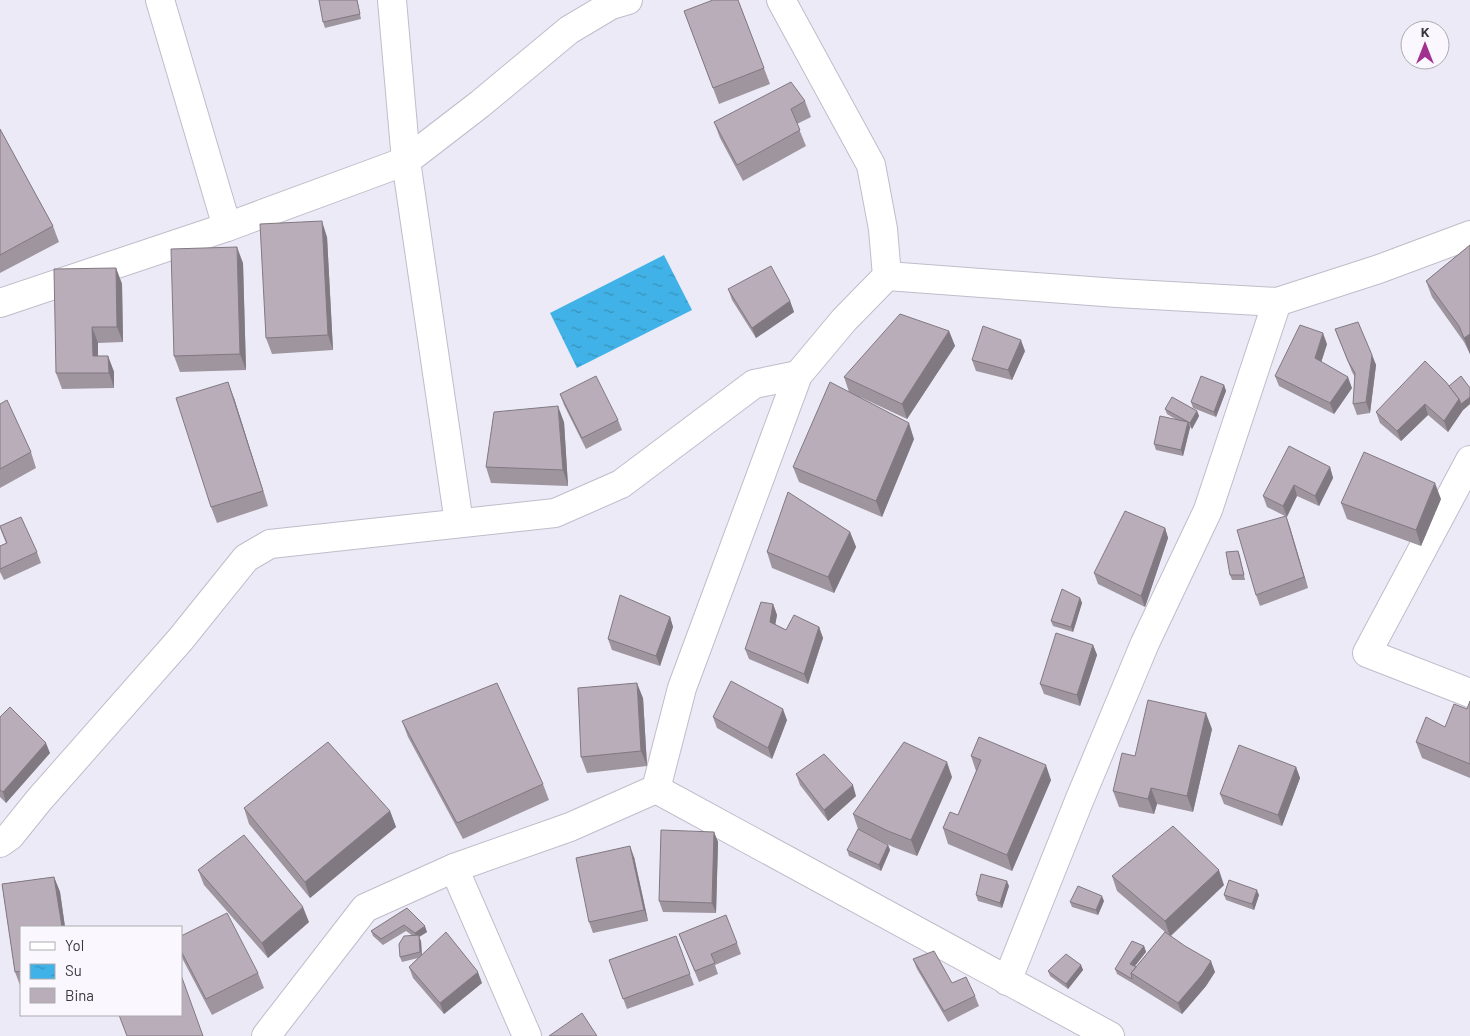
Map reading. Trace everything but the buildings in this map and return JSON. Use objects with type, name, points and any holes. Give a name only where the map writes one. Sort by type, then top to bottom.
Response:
[{"type":"street","points":[[160,0],[227,227]]},
{"type":"street","points":[[392,0],[406,161],[459,523]]},
{"type":"street","points":[[0,303],[227,227],[406,161],[480,104],[570,30],[610,5],[628,0]]},
{"type":"street","points":[[656,789],[682,688],[798,375],[844,320],[887,276],[883,229],[871,165],[781,0]]},
{"type":"street","points":[[887,276],[1107,293],[1277,302],[1379,269],[1470,235]]},
{"type":"street","points":[[1007,981],[1078,802],[1141,652],[1208,510],[1277,302]]},
{"type":"street","points":[[0,843],[10,836],[39,800],[180,640],[246,558],[270,544],[555,513],[621,484],[754,384],[798,375]]},
{"type":"street","points":[[1470,460],[1367,652],[1470,693]]},
{"type":"street","points":[[656,789],[1110,1036]]},
{"type":"street","points":[[266,1036],[365,908],[454,868],[570,826],[656,789]]},
{"type":"street","points":[[454,868],[527,1036]]},
{"type":"water","points":[[664,255],[692,310],[577,368],[550,313]]}]
